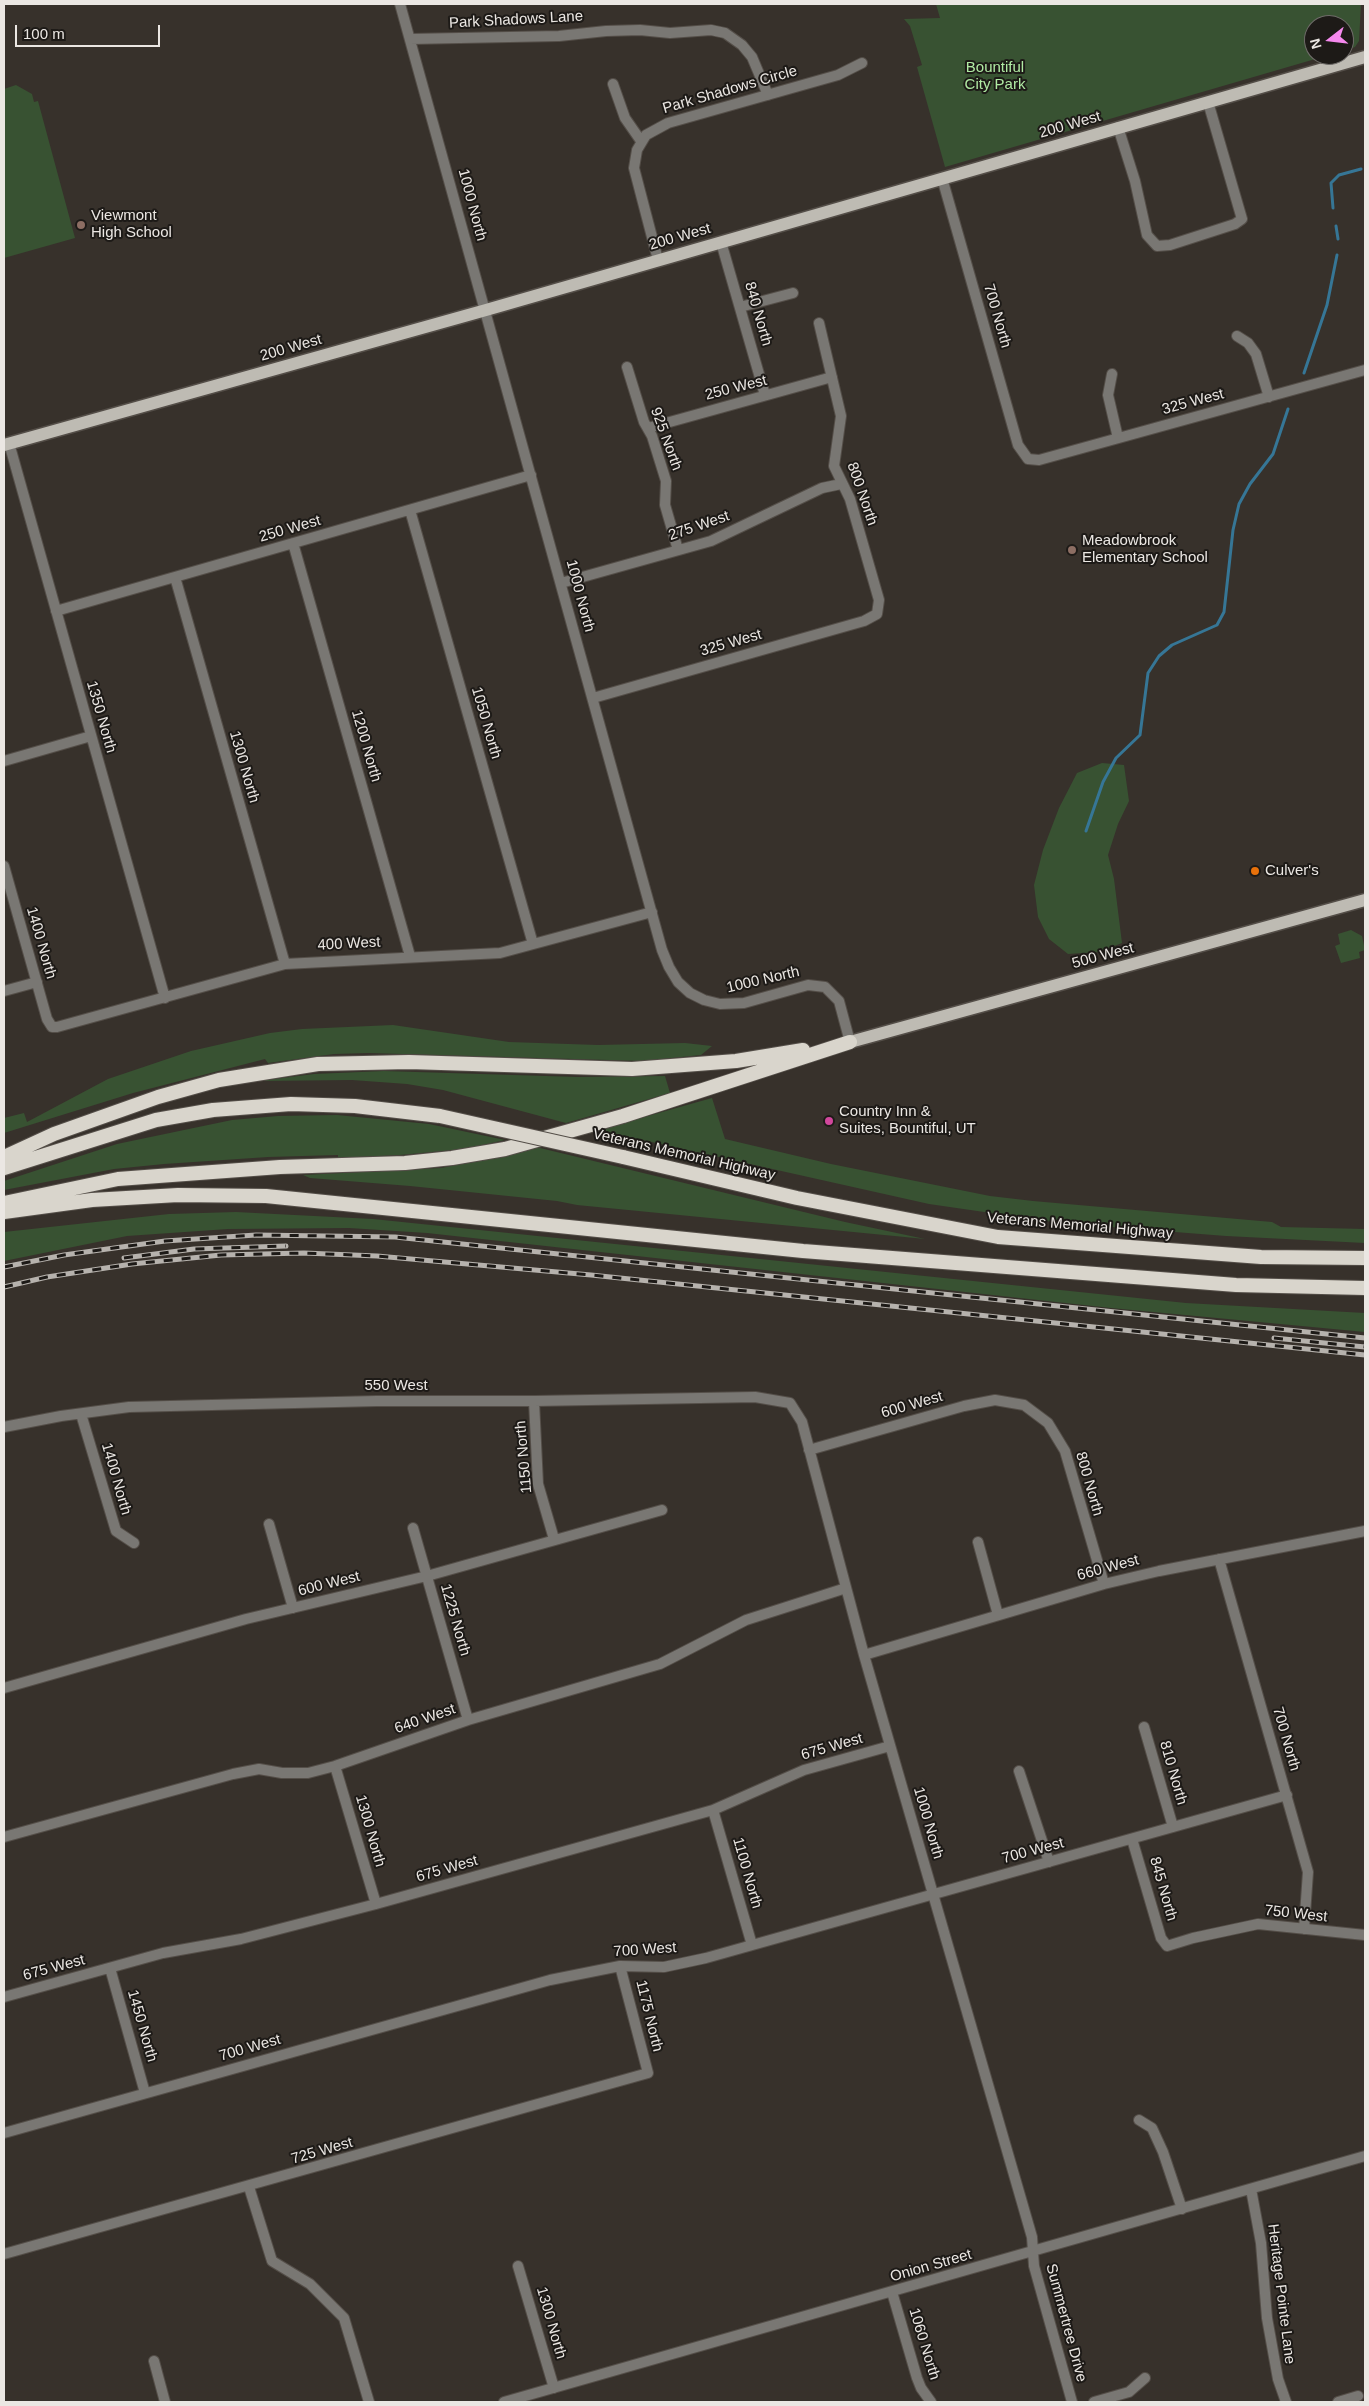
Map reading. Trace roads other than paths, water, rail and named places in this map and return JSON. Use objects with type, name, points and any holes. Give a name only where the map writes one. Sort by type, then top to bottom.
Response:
[{"type":"highway","points":[[4,1157],[54,1134],[158,1097],[219,1080],[318,1064],[409,1062],[632,1069],[736,1061],[850,1042]]},
{"type":"highway","points":[[4,1202],[118,1179],[280,1167],[405,1163],[452,1158],[505,1149],[623,1116],[850,1042]]},
{"type":"highway","name":"Veterans Memorial Highway","points":[[4,1168],[156,1120],[213,1110],[291,1104],[355,1106],[440,1116],[806,1200],[998,1237],[1262,1257],[1365,1258]]},
{"type":"highway","points":[[4,1212],[92,1200],[178,1195],[266,1196],[813,1251],[1236,1285],[1365,1288]]},
{"type":"main road","name":"200 West","points":[[6,444],[486,310],[1365,57]]},
{"type":"main road","name":"500 West","points":[[850,1042],[1365,900]]},
{"type":"street","name":"1000 North","points":[[400,4],[652,912],[669,967],[678,982],[690,993],[704,1000],[729,1005],[744,1003],[808,985],[825,987],[839,1001],[850,1042]]},
{"type":"street","name":"Park Shadows Lane","points":[[410,39],[559,36],[606,31],[640,30],[670,33],[711,30],[725,33],[742,45],[752,57],[768,95]]},
{"type":"street","name":"Park Shadows Circle","points":[[641,141],[652,130],[668,123],[848,71],[862,63]]},
{"type":"street","points":[[613,84],[624,118],[641,141],[637,150],[634,168],[658,260]]},
{"type":"street","points":[[1118,127],[1135,182],[1147,234],[1157,246],[1170,246],[1235,224],[1242,219],[1208,102]]},
{"type":"street","name":"700 North","points":[[942,178],[1018,445],[1028,458]]},
{"type":"street","name":"840 North","points":[[721,242],[766,395]]},
{"type":"street","points":[[740,308],[793,292]]},
{"type":"street","name":"800 North","points":[[819,323],[841,423],[834,466],[841,484],[850,499],[878,600],[877,614]]},
{"type":"street","points":[[1237,336],[1248,343],[1256,354],[1269,397]]},
{"type":"street","name":"925 North","points":[[628,367],[644,422],[648,428],[666,482],[666,510],[678,550]]},
{"type":"street","name":"325 West","points":[[1028,458],[1039,460],[1365,370]]},
{"type":"street","points":[[1112,374],[1108,394],[1118,438]]},
{"type":"street","name":"250 West","points":[[648,428],[832,377]]},
{"type":"street","name":"1350 North","points":[[6,444],[56,611],[165,998]]},
{"type":"street","name":"250 West","points":[[56,611],[531,475]]},
{"type":"street","name":"275 West","points":[[561,583],[720,538],[822,488],[841,484]]},
{"type":"street","name":"1050 North","points":[[410,510],[533,944]]},
{"type":"street","name":"1200 North","points":[[293,543],[410,956]]},
{"type":"street","name":"1300 North","points":[[175,577],[285,964]]},
{"type":"street","name":"325 West","points":[[593,698],[864,622],[877,614]]},
{"type":"street","points":[[4,761],[91,736]]},
{"type":"street","name":"1400 North","points":[[4,866],[47,1019],[52,1027]]},
{"type":"street","name":"400 West","points":[[52,1027],[62,1027],[285,964],[500,952],[652,912]]},
{"type":"street","points":[[4,991],[37,982]]},
{"type":"street","name":"550 West","points":[[4,1427],[129,1407],[255,1403],[755,1397],[790,1403]]},
{"type":"street","name":"600 West","points":[[808,1450],[964,1406],[995,1400],[1024,1405]]},
{"type":"street","name":"1150 North","points":[[534,1401],[538,1484],[554,1539]]},
{"type":"street","name":"1000 North","points":[[790,1403],[802,1422],[864,1655],[1031,2234],[1033,2252]]},
{"type":"street","name":"800 North","points":[[1024,1405],[1048,1423],[1065,1451],[1104,1584]]},
{"type":"street","name":"1400 North","points":[[81,1414],[116,1531],[134,1543]]},
{"type":"street","name":"600 West","points":[[4,1688],[246,1619],[427,1576],[662,1510]]},
{"type":"street","points":[[269,1524],[293,1608]]},
{"type":"street","name":"1225 North","points":[[413,1528],[468,1720]]},
{"type":"street","name":"660 West","points":[[864,1655],[1104,1584],[1159,1571],[1365,1531]]},
{"type":"street","points":[[978,1542],[998,1615]]},
{"type":"street","name":"700 North","points":[[1219,1559],[1222,1576],[1308,1872],[1304,1930]]},
{"type":"street","name":"640 West","points":[[4,1837],[233,1774],[259,1769],[282,1773],[308,1773],[335,1766],[468,1720],[660,1664],[746,1620],[846,1588]]},
{"type":"street","name":"810 North","points":[[1144,1727],[1173,1828]]},
{"type":"street","name":"675 West","points":[[4,1997],[163,1953],[242,1939],[376,1904],[713,1810],[804,1770],[890,1746]]},
{"type":"street","name":"1300 North","points":[[335,1766],[376,1904]]},
{"type":"street","points":[[1019,1771],[1050,1862]]},
{"type":"street","name":"700 West","points":[[4,2133],[550,1980],[620,1966],[664,1967],[752,1945],[1287,1795]]},
{"type":"street","name":"1100 North","points":[[713,1810],[752,1945]]},
{"type":"street","name":"845 North","points":[[1132,1839],[1161,1938],[1167,1946]]},
{"type":"street","name":"750 West","points":[[1167,1946],[1193,1938],[1258,1924],[1365,1935]]},
{"type":"street","name":"1175 North","points":[[620,1966],[648,2073]]},
{"type":"street","name":"1450 North","points":[[110,1968],[145,2093]]},
{"type":"street","name":"725 West","points":[[4,2254],[249,2187],[648,2073]]},
{"type":"street","points":[[1139,2120],[1152,2128],[1163,2152],[1182,2209]]},
{"type":"street","name":"Onion Street","points":[[504,2402],[528,2399],[554,2388],[1365,2156]]},
{"type":"street","points":[[249,2187],[272,2261],[310,2284],[344,2318],[369,2402]]},
{"type":"street","name":"Heritage Pointe Lane","points":[[1251,2189],[1261,2243],[1267,2318],[1278,2379],[1286,2402]]},
{"type":"street","name":"Summertree Drive","points":[[1033,2252],[1034,2266],[1072,2402]]},
{"type":"street","name":"1300 North","points":[[518,2266],[554,2388]]},
{"type":"street","name":"1060 North","points":[[892,2292],[919,2383],[931,2402]]},
{"type":"street","points":[[154,2360],[165,2402]]},
{"type":"street","points":[[1094,2402],[1129,2392],[1145,2378]]},
{"type":"street","points":[[1338,2402],[1358,2396]]},
{"type":"waterway","points":[[1333,208],[1331,183],[1339,175],[1361,169]]},
{"type":"waterway","points":[[1336,226],[1338,239]]},
{"type":"waterway","points":[[1304,373],[1327,305],[1337,255]]},
{"type":"waterway","points":[[1086,831],[1103,782],[1116,758],[1140,735],[1148,673],[1159,656],[1172,645],[1217,625],[1224,612],[1233,530],[1239,504],[1250,484],[1273,454],[1288,409]]},
{"type":"railway","points":[[4,1267],[64,1255],[165,1241],[256,1235],[395,1237],[1365,1338]]},
{"type":"railway","points":[[124,1258],[194,1249],[286,1246]]},
{"type":"railway","points":[[4,1287],[47,1277],[132,1264],[221,1255],[304,1253],[377,1256],[591,1275],[1365,1355]]},
{"type":"railway","points":[[1274,1338],[1365,1347]]},
{"type":"place","name":"Viewmont High School","points":[[81,225]]},
{"type":"place","name":"Meadowbrook Elementary School","points":[[1072,550]]},
{"type":"place","name":"Culver's","points":[[1255,871]]},
{"type":"place","name":"Country Inn & Suites, Bountiful, UT","points":[[829,1121]]},
{"type":"park label","name":"Bountiful City Park","points":[[995,76]]}]
